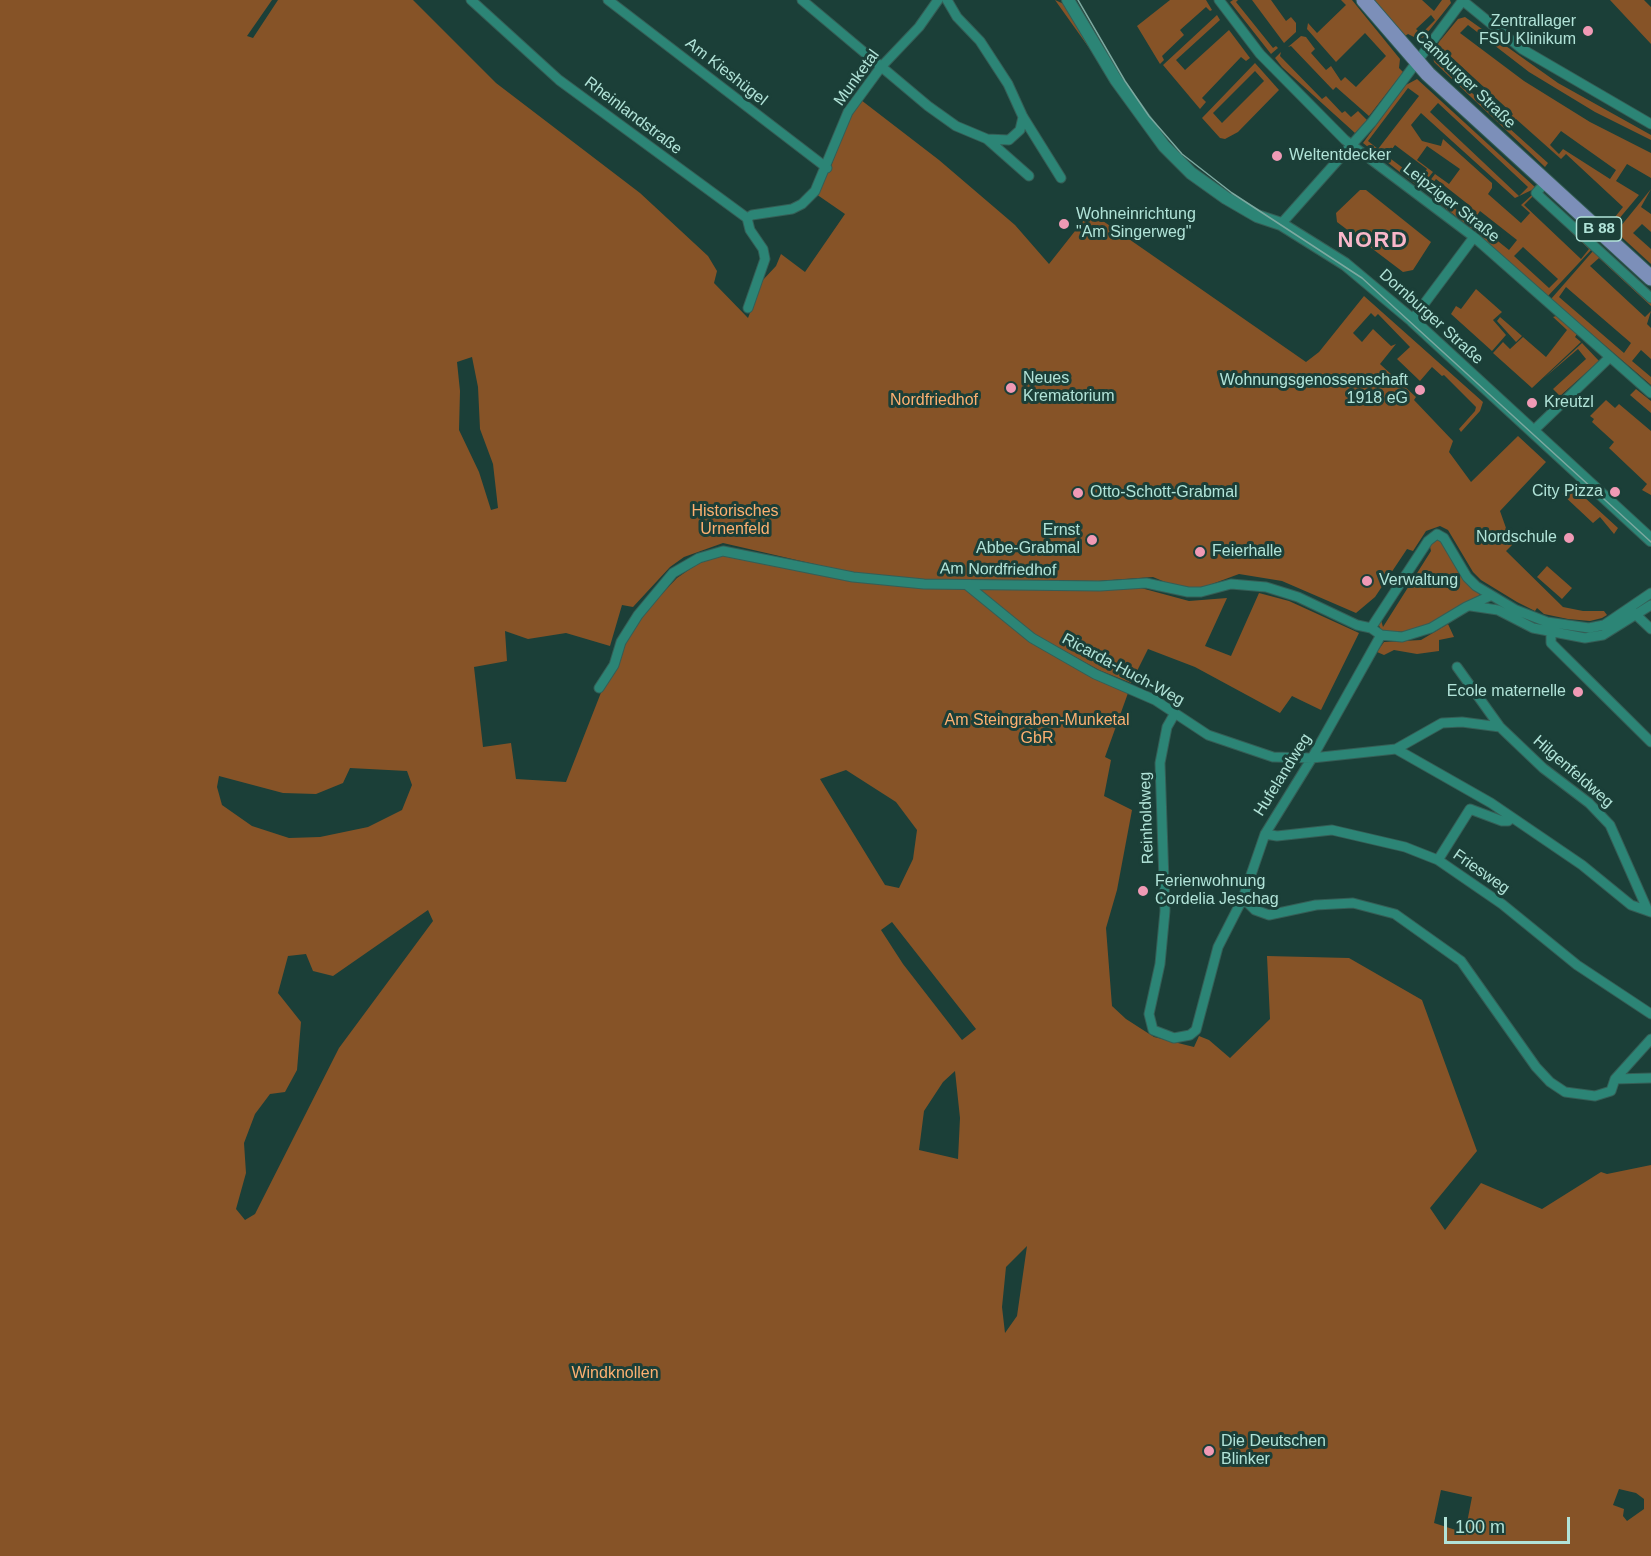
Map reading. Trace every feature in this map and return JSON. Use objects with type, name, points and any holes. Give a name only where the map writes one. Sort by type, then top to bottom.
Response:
[{"type":"main road","name":"Camburger Straße","points":[[1364,0],[1415,61],[1651,278]]},
{"type":"street","name":"Rheinlandstraße","points":[[471,0],[560,80],[747,218]]},
{"type":"street","name":"Am Kieshügel","points":[[608,0],[826,168]]},
{"type":"street","points":[[802,0],[881,67],[956,126],[987,139],[1029,176]]},
{"type":"street","name":"Munketal","points":[[747,218],[752,214],[792,209],[802,204],[815,191],[848,112],[881,67],[919,27],[938,0]]},
{"type":"street","points":[[946,0],[957,17],[980,41],[1008,84],[1023,117],[1061,178]]},
{"type":"street","name":"Dornburger Straße","points":[[1068,0],[1116,80],[1164,146],[1182,165],[1226,198],[1257,216],[1281,224],[1345,264],[1412,321],[1651,540]]},
{"type":"street","name":"Leipziger Straße","points":[[1219,0],[1260,54],[1352,145],[1474,237],[1651,393]]},
{"type":"street","points":[[1281,224],[1352,145],[1462,0],[1522,49],[1651,124]]},
{"type":"street","points":[[987,139],[1009,140],[1020,130],[1023,117]]},
{"type":"street","points":[[1547,181],[1536,193],[1651,298]]},
{"type":"street","points":[[747,218],[750,230],[763,249],[765,259],[748,308]]},
{"type":"street","points":[[1595,247],[1607,236]]},
{"type":"street","points":[[1412,321],[1474,237]]},
{"type":"street","points":[[1532,432],[1609,358]]},
{"type":"street","points":[[1490,596],[1419,634],[1402,637],[1381,635],[1371,628],[1435,534],[1444,538],[1467,577],[1490,596],[1532,617],[1589,628],[1604,625],[1651,605]]},
{"type":"street","name":"Am Nordfriedhof","points":[[599,688],[614,665],[621,642],[641,611],[673,573],[699,558],[723,551],[853,577],[967,585],[1100,586],[1146,583],[1188,592],[1201,592],[1231,584],[1266,587],[1298,597],[1357,625],[1371,628]]},
{"type":"street","name":"Ricarda-Huch-Weg","points":[[967,585],[1032,638],[1095,674],[1155,700],[1208,735],[1273,757],[1312,758],[1396,749]]},
{"type":"street","points":[[1466,607],[1481,606],[1498,610],[1533,628],[1585,638],[1603,635],[1633,612],[1651,593]]},
{"type":"street","points":[[1633,612],[1651,629]]},
{"type":"street","points":[[1551,633],[1551,643],[1651,742]]},
{"type":"street","name":"Hufelandweg","points":[[1153,1030],[1174,1038],[1190,1035],[1196,1030],[1218,947],[1243,898],[1265,834],[1312,758],[1381,635]]},
{"type":"street","name":"Hilgenfeldweg","points":[[1457,667],[1500,727],[1543,768],[1589,803],[1610,825],[1650,911]]},
{"type":"street","name":"Reinholdweg","points":[[1153,1030],[1149,1014],[1160,964],[1165,911],[1160,764],[1165,735],[1175,713]]},
{"type":"street","points":[[1396,749],[1442,723],[1462,722],[1500,727]]},
{"type":"street","points":[[1396,749],[1439,771],[1582,865],[1631,905],[1650,911]]},
{"type":"street","points":[[1438,860],[1470,809],[1502,821],[1508,821],[1511,818]]},
{"type":"street","name":"Friesweg","points":[[1265,834],[1277,836],[1332,830],[1405,847],[1438,860],[1502,904],[1577,966],[1651,1014]]},
{"type":"street","points":[[1243,898],[1255,910],[1269,915],[1316,905],[1353,903],[1395,914],[1461,961],[1536,1066],[1550,1082],[1565,1092],[1595,1096],[1611,1091],[1615,1079],[1651,1039]]},
{"type":"street","points":[[1615,1079],[1651,1078]]},
{"type":"green space","points":[[0,0],[272,0],[247,36],[253,38],[278,0],[413,0],[496,83],[640,193],[708,256],[717,271],[714,283],[748,318],[762,281],[776,266],[781,254],[805,272],[845,214],[816,194],[831,166],[852,112],[861,100],[939,160],[1015,225],[1049,264],[1090,212],[1306,362],[1319,352],[1364,296],[1483,402],[1480,411],[1461,432],[1459,429],[1476,407],[1444,375],[1442,376],[1432,367],[1420,381],[1397,359],[1410,347],[1378,314],[1375,317],[1371,313],[1353,333],[1362,342],[1373,329],[1391,346],[1396,344],[1380,364],[1416,397],[1414,400],[1453,441],[1449,452],[1471,482],[1518,436],[1546,462],[1500,511],[1512,545],[1506,551],[1563,607],[1583,611],[1604,611],[1607,615],[1602,618],[1590,621],[1568,619],[1544,614],[1537,608],[1535,611],[1517,602],[1481,580],[1473,572],[1448,530],[1440,526],[1426,531],[1413,551],[1407,549],[1375,597],[1356,613],[1282,581],[1239,574],[1204,587],[1177,587],[1153,577],[1098,581],[910,579],[853,573],[723,543],[684,557],[670,567],[633,607],[622,605],[610,646],[566,633],[528,639],[505,631],[507,661],[474,667],[483,747],[511,743],[516,779],[566,782],[602,690],[638,619],[677,578],[700,562],[723,555],[853,581],[966,588],[1032,643],[1128,693],[1105,757],[1111,760],[1104,796],[1132,810],[1117,890],[1106,928],[1112,1006],[1126,1019],[1154,1037],[1194,1047],[1199,1036],[1209,1040],[1230,1058],[1270,1019],[1267,956],[1349,958],[1422,1000],[1477,1151],[1430,1208],[1445,1230],[1481,1183],[1542,1209],[1601,1172],[1607,1174],[1651,1165],[1651,1556],[0,1556]],"holes":[[[472,357],[478,387],[480,429],[493,464],[498,508],[491,510],[479,472],[459,430],[460,391],[457,362]],[[350,768],[407,771],[412,785],[402,810],[368,827],[320,837],[289,838],[252,826],[222,805],[217,787],[219,776],[283,793],[316,794],[343,783]],[[846,770],[896,802],[917,830],[913,859],[899,888],[885,885],[820,779]],[[428,910],[433,921],[339,1048],[255,1214],[245,1220],[236,1209],[246,1173],[244,1143],[255,1114],[270,1094],[285,1092],[297,1070],[301,1022],[278,993],[288,956],[306,954],[313,971],[333,976]],[[892,922],[976,1029],[962,1040],[903,964],[881,930]],[[955,1071],[960,1118],[958,1159],[919,1150],[924,1111],[943,1082]],[[1027,1246],[1017,1316],[1005,1333],[1002,1307],[1006,1267]],[[1619,1489],[1636,1493],[1644,1499],[1644,1509],[1627,1521],[1623,1516],[1624,1509],[1613,1505]],[[1441,1490],[1472,1497],[1465,1533],[1434,1523]]]},
{"type":"green space","points":[[1055,0],[1066,5],[1095,54],[1092,52]]},
{"type":"green space","points":[[1170,0],[1206,0],[1212,10],[1206,7],[1180,30],[1184,35],[1162,56],[1164,60],[1160,64],[1137,26]]},
{"type":"green space","points":[[1238,0],[1236,2],[1273,48],[1276,46],[1278,48],[1271,54],[1230,2]]},
{"type":"green space","points":[[1252,0],[1271,0],[1286,21],[1291,17],[1296,23],[1296,32],[1284,43]]},
{"type":"green space","points":[[1341,0],[1352,0],[1400,59],[1399,68],[1403,72],[1369,116],[1336,87],[1333,90],[1291,46],[1288,47],[1301,36],[1306,37],[1315,49],[1311,53],[1326,70],[1331,66],[1341,81],[1345,77],[1356,87],[1386,56],[1365,33],[1336,62],[1307,29],[1308,23],[1317,33],[1346,5]]},
{"type":"green space","points":[[1374,0],[1422,0],[1434,11],[1442,0],[1450,0],[1451,3],[1424,37],[1418,39],[1408,34],[1405,36]],"holes":[[[1431,15],[1435,20],[1421,34],[1416,29]]]},
{"type":"green space","points":[[1610,0],[1644,0],[1651,7],[1651,44]]},
{"type":"green space","points":[[1217,15],[1220,20],[1176,60],[1185,70],[1229,30],[1250,58],[1246,61],[1241,57],[1202,98],[1206,102],[1200,109],[1163,65]]},
{"type":"green space","points":[[1465,17],[1558,83],[1651,135],[1651,140],[1595,112],[1529,72],[1468,25],[1460,33],[1524,81],[1590,122],[1651,153],[1651,178],[1627,164],[1616,181],[1639,195],[1618,220],[1615,217],[1623,207],[1566,154],[1561,159],[1516,119],[1509,128],[1548,163],[1545,167],[1434,62],[1433,55],[1439,42],[1458,19]],"holes":[[[1447,53],[1513,114],[1505,124],[1439,62]],[[1561,131],[1616,170],[1610,179],[1563,149],[1559,154],[1550,145]]]},
{"type":"green space","points":[[1281,52],[1280,56],[1322,99],[1326,96],[1342,113],[1345,111],[1351,117],[1358,111],[1367,120],[1355,133],[1282,67],[1275,58]]},
{"type":"green space","points":[[1255,63],[1279,90],[1238,132],[1225,139],[1220,138],[1202,118]],"holes":[[[1255,71],[1264,81],[1222,123],[1213,113]]]},
{"type":"green space","points":[[1417,79],[1536,188],[1515,198],[1421,113],[1411,125],[1422,141],[1441,146],[1443,139],[1492,183],[1488,194],[1521,223],[1530,213],[1521,205],[1532,195],[1592,249],[1548,296],[1423,190],[1435,174],[1449,184],[1460,169],[1427,146],[1417,160],[1433,172],[1420,188],[1363,143],[1406,85]],"holes":[[[1408,88],[1419,96],[1378,149],[1368,141]],[[1438,103],[1528,187],[1519,196],[1430,112]],[[1395,145],[1427,169],[1419,180],[1387,156]],[[1436,179],[1469,205],[1462,214],[1429,188]],[[1533,196],[1589,249],[1581,259],[1524,205]],[[1480,211],[1517,240],[1509,250],[1473,221]],[[1523,247],[1558,279],[1549,288],[1514,256]]]},
{"type":"green space","points":[[1651,189],[1641,207],[1651,214],[1651,232],[1642,224],[1633,233],[1651,249],[1651,264],[1616,232]]},
{"type":"green space","points":[[1360,190],[1366,190],[1431,242],[1413,270],[1403,272],[1337,222],[1336,213]]},
{"type":"green space","points":[[1593,251],[1651,303],[1651,306],[1599,258],[1590,266],[1645,317],[1651,311],[1647,324],[1651,328],[1651,359],[1641,350],[1632,361],[1651,377],[1651,385],[1551,299]],"holes":[[[1566,287],[1631,343],[1624,353],[1559,297]]]},
{"type":"green space","points":[[1476,289],[1502,312],[1493,320],[1506,335],[1492,351],[1451,314],[1456,306],[1461,309]]},
{"type":"green space","points":[[1556,316],[1577,334],[1575,337],[1581,342],[1532,388],[1493,353],[1503,342],[1510,349],[1523,337],[1546,357],[1567,330],[1553,317]]},
{"type":"green space","points":[[1500,317],[1522,336],[1516,342],[1497,321]]},
{"type":"green space","points":[[1582,343],[1599,361],[1560,396],[1553,389],[1586,359],[1578,349],[1544,378]]},
{"type":"green space","points":[[1636,389],[1651,401],[1651,413],[1630,395]]},
{"type":"green space","points":[[1606,400],[1615,408],[1619,404],[1651,431],[1651,495],[1642,490],[1647,484],[1609,448],[1614,442],[1592,422],[1594,419],[1590,416]]},
{"type":"green space","points":[[1571,485],[1618,528],[1614,534],[1600,517],[1593,523],[1562,494]]},
{"type":"green space","points":[[1441,539],[1480,593],[1479,597],[1464,603],[1427,627],[1409,632],[1382,631],[1378,624],[1381,620],[1383,627],[1431,551],[1429,542]]},
{"type":"green space","points":[[1547,566],[1572,588],[1562,599],[1537,577]]},
{"type":"green space","points":[[1141,588],[1189,601],[1227,598],[1205,646],[1231,656],[1259,593],[1289,601],[1359,633],[1321,710],[1292,696],[1280,713],[1195,667],[1148,649],[1131,683],[1099,670],[1035,635],[978,589]]},
{"type":"green space","points":[[1448,624],[1454,637],[1439,640],[1439,651],[1417,654],[1394,650],[1384,655],[1377,652],[1384,642],[1421,640]]},
{"type":"tram line","points":[[1078,0],[1125,81],[1149,116],[1182,154],[1232,193],[1362,278],[1651,542]]},
{"type":"place","name":"Zentrallager FSU Klinikum","points":[[1588,31]]},
{"type":"place","name":"Weltentdecker","points":[[1277,156]]},
{"type":"place","name":"Wohneinrichtung \"Am Singerweg\"","points":[[1064,224]]},
{"type":"place","name":"Neues Krematorium","points":[[1011,388]]},
{"type":"place","name":"Wohnungsgenossenschaft 1918 eG","points":[[1420,390]]},
{"type":"place","name":"Kreutzl","points":[[1532,403]]},
{"type":"place","name":"City Pizza","points":[[1615,492]]},
{"type":"place","name":"Otto-Schott-Grabmal","points":[[1078,493]]},
{"type":"place","name":"Nordschule","points":[[1569,538]]},
{"type":"place","name":"Ernst Abbe-Grabmal","points":[[1092,540]]},
{"type":"place","name":"Feierhalle","points":[[1200,552]]},
{"type":"place","name":"Verwaltung","points":[[1367,581]]},
{"type":"place","name":"Ecole maternelle","points":[[1578,692]]},
{"type":"place","name":"Ferienwohnung Cordelia Jeschag","points":[[1143,891]]},
{"type":"place","name":"Die Deutschen Blinker","points":[[1209,1451]]},
{"type":"district","name":"NORD","points":[[1373,241]]},
{"type":"park label","name":"Nordfriedhof","points":[[934,401]]},
{"type":"park label","name":"Historisches Urnenfeld","points":[[735,521]]},
{"type":"park label","name":"Am Steingraben-Munketal GbR","points":[[1037,730]]},
{"type":"park label","name":"Windknollen","points":[[615,1374]]}]
